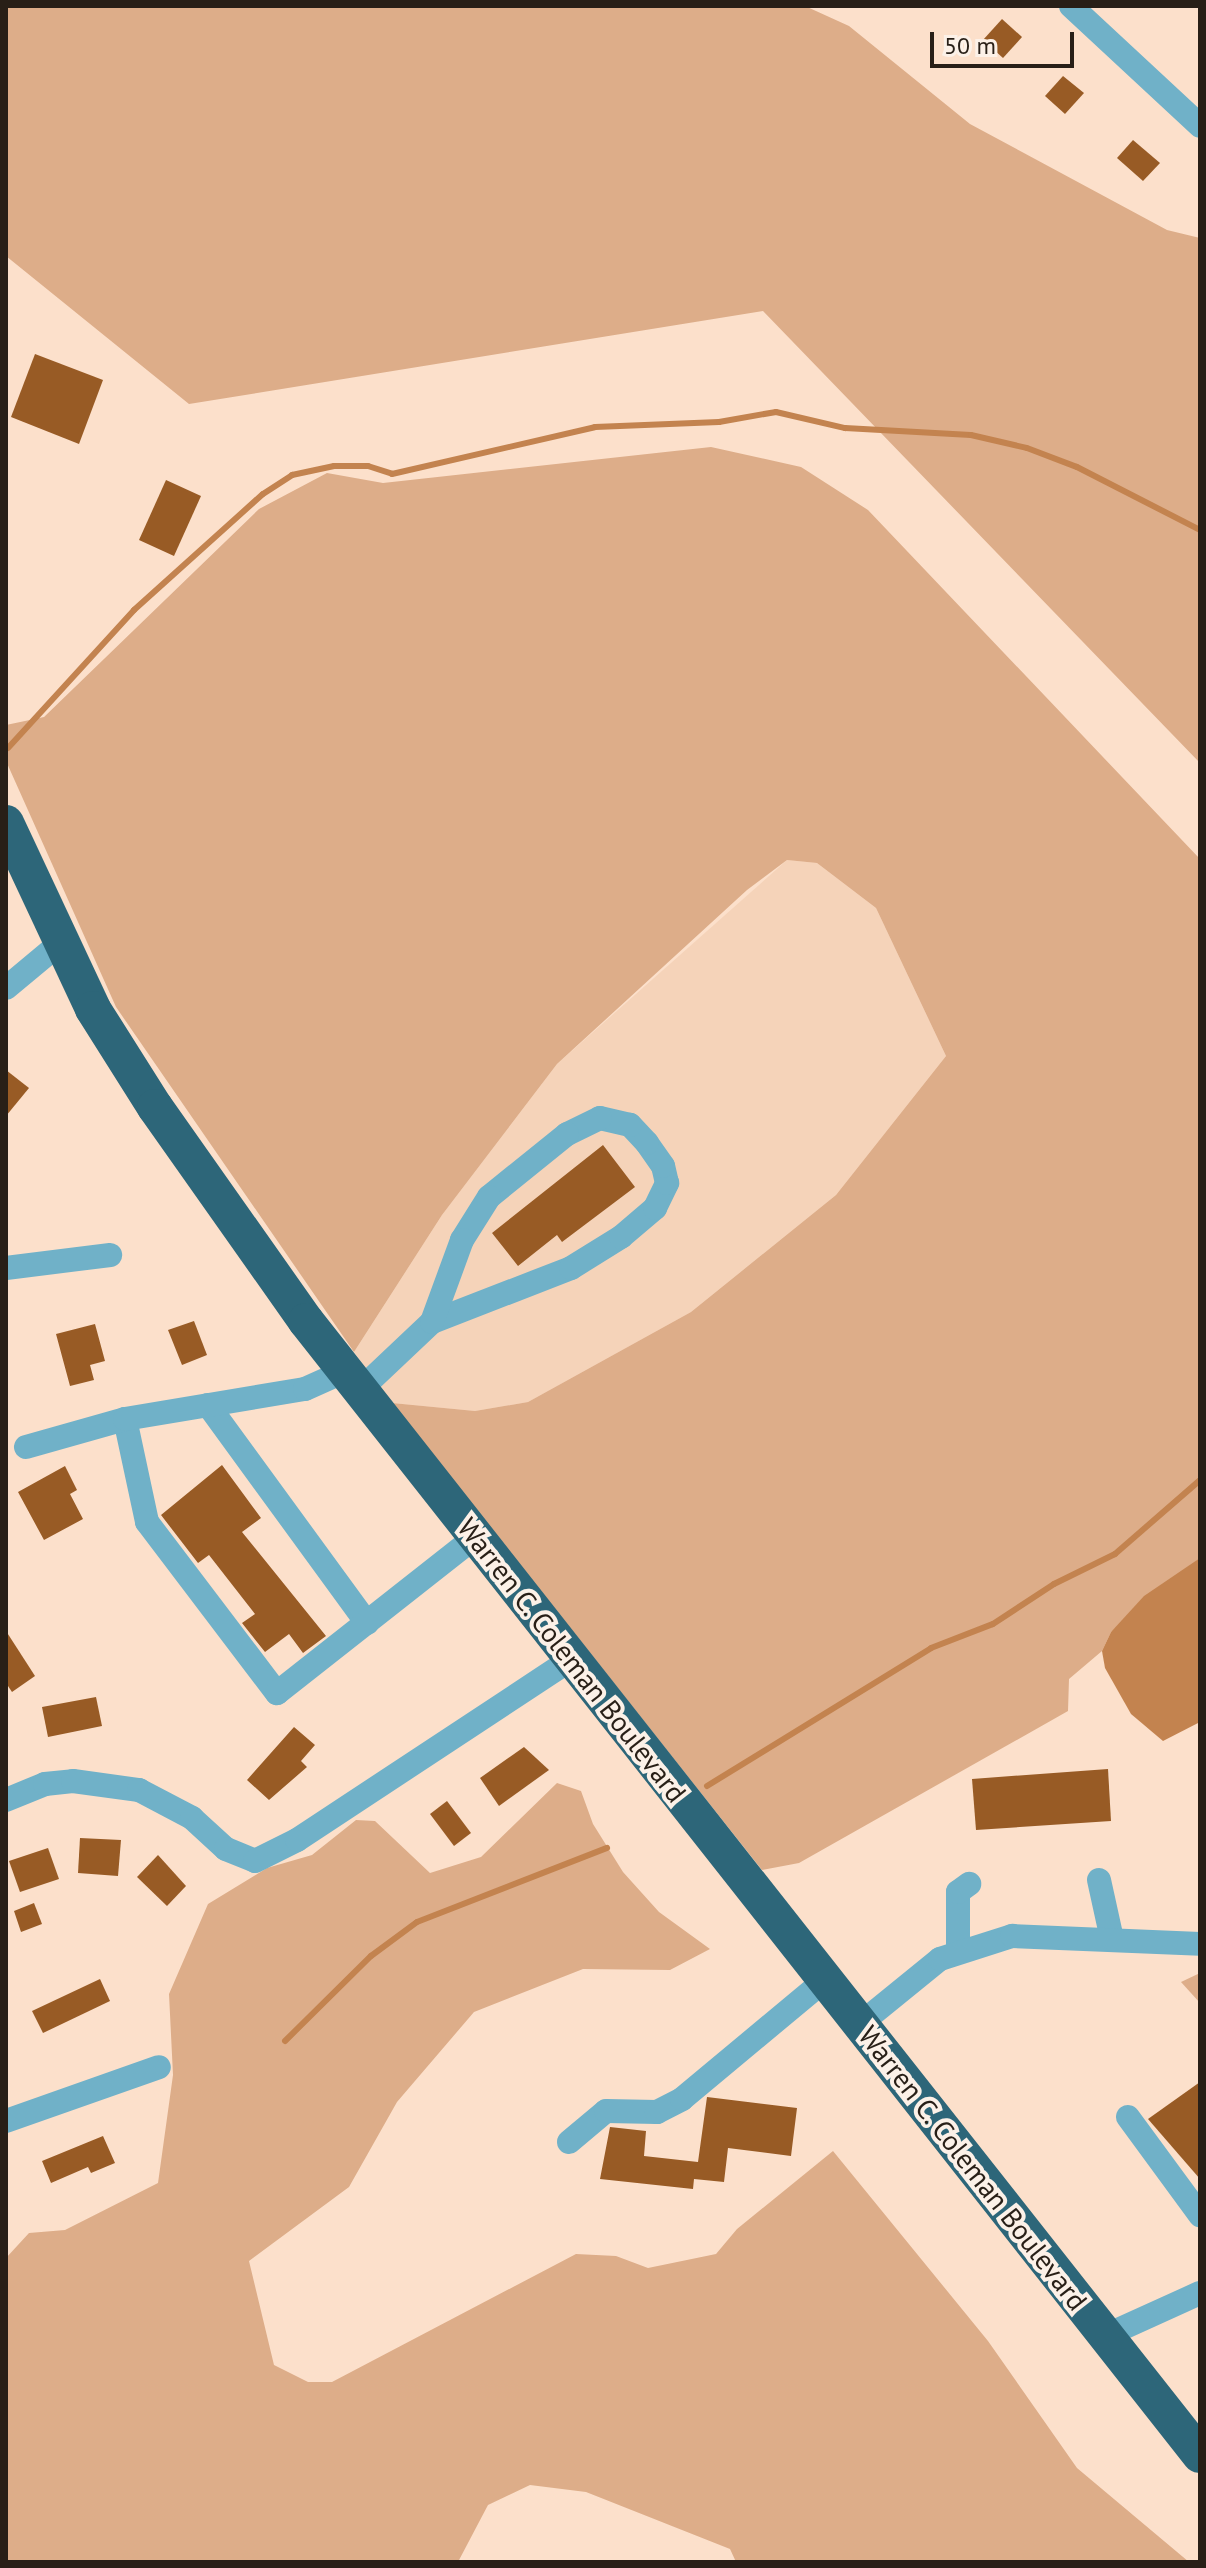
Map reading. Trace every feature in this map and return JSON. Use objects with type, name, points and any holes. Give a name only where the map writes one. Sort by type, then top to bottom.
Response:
[{"type":"highway","name":"Warren C. Coleman Boulevard","points":[[6,823],[93,1009],[155,1107],[352,1380],[1200,2455]]},
{"type":"street","points":[[1071,6],[1200,126]]},
{"type":"street","points":[[6,988],[60,943]]},
{"type":"street","points":[[26,1447],[125,1419],[352,1380],[432,1322],[557,1274],[621,1237],[655,1208],[667,1183],[663,1166],[647,1143],[630,1125],[600,1118],[567,1134],[489,1197],[462,1240],[432,1322]]},
{"type":"street","points":[[6,1268],[110,1255]]},
{"type":"street","points":[[208,1405],[367,1623]]},
{"type":"street","points":[[125,1419],[147,1522],[275,1692],[474,1538]]},
{"type":"street","points":[[6,1800],[45,1784],[73,1781],[139,1790],[192,1818],[226,1849],[255,1861],[297,1840],[572,1659]]},
{"type":"street","points":[[1099,1880],[1112,1939]]},
{"type":"street","points":[[958,1951],[958,1892],[969,1884]]},
{"type":"street","points":[[860,2024],[940,1959],[1012,1936],[1200,1944]]},
{"type":"street","points":[[569,2142],[606,2111],[657,2112],[682,2099],[825,1980]]},
{"type":"street","points":[[6,2121],[159,2067]]},
{"type":"street","points":[[1128,2117],[1200,2215]]},
{"type":"street","points":[[1105,2336],[1200,2293]]},
{"type":"shaded area","points":[[6,6],[805,6],[849,26],[970,124],[1167,230],[1200,238],[1200,763],[763,311],[189,404],[6,256]]},
{"type":"shaded area","points":[[711,447],[801,467],[868,510],[1200,859],[1200,1558],[1111,1632],[1102,1651],[1069,1679],[1068,1711],[799,1863],[762,1870],[392,1403],[475,1411],[528,1402],[691,1312],[836,1195],[946,1056],[876,908],[817,863],[787,860],[747,890],[557,1064],[442,1215],[354,1352],[116,1007],[6,761],[6,725],[44,717],[259,509],[327,473],[383,483]]},
{"type":"shaded area","points":[[787,860],[817,863],[876,908],[946,1056],[836,1195],[691,1312],[528,1402],[475,1411],[392,1403],[354,1352],[442,1215],[557,1064]]},
{"type":"shaded area","points":[[1200,1558],[1200,1722],[1163,1741],[1131,1714],[1105,1668],[1102,1651],[1111,1632],[1144,1596]]},
{"type":"shaded area","points":[[557,1783],[581,1791],[593,1824],[623,1872],[659,1912],[710,1949],[670,1970],[583,1969],[474,2012],[397,2102],[349,2187],[249,2261],[274,2365],[308,2382],[332,2382],[576,2254],[616,2256],[648,2268],[716,2254],[737,2229],[833,2151],[988,2341],[1077,2468],[1189,2562],[736,2562],[730,2549],[586,2492],[530,2485],[488,2505],[458,2562],[6,2562],[6,2258],[29,2233],[65,2230],[158,2183],[173,2075],[169,1994],[208,1904],[267,1868],[312,1855],[356,1820],[375,1821],[430,1873],[481,1857]]},
{"type":"shaded area","points":[[1200,1973],[1200,2003],[1181,1982]]},
{"type":"building","points":[[1002,19],[1022,37],[1003,58],[983,40]]},
{"type":"building","points":[[1063,76],[1084,93],[1065,114],[1045,96]]},
{"type":"building","points":[[1133,140],[1160,163],[1143,181],[1117,158]]},
{"type":"building","points":[[35,354],[103,380],[79,444],[11,417]]},
{"type":"building","points":[[166,480],[201,496],[174,556],[139,540]]},
{"type":"building","points":[[6,1070],[29,1088],[6,1116]]},
{"type":"building","points":[[603,1145],[635,1187],[562,1242],[557,1235],[518,1266],[492,1233]]},
{"type":"building","points":[[194,1321],[207,1355],[182,1365],[168,1330]]},
{"type":"building","points":[[95,1324],[105,1361],[90,1365],[94,1380],[70,1386],[56,1334]]},
{"type":"building","points":[[222,1465],[261,1518],[242,1532],[326,1636],[303,1653],[289,1634],[265,1652],[242,1623],[255,1614],[209,1555],[198,1563],[161,1515]]},
{"type":"building","points":[[65,1466],[77,1490],[70,1494],[83,1519],[44,1540],[18,1492]]},
{"type":"building","points":[[6,1631],[35,1676],[12,1692],[6,1683]]},
{"type":"building","points":[[96,1697],[102,1726],[48,1737],[42,1707]]},
{"type":"building","points":[[294,1727],[315,1745],[301,1761],[307,1767],[269,1800],[247,1780]]},
{"type":"building","points":[[524,1747],[549,1770],[499,1806],[480,1778]]},
{"type":"building","points":[[1108,1769],[1111,1821],[976,1830],[972,1779]]},
{"type":"building","points":[[447,1801],[471,1833],[454,1846],[430,1814]]},
{"type":"building","points":[[80,1838],[121,1840],[118,1876],[78,1873]]},
{"type":"building","points":[[48,1848],[59,1879],[20,1892],[9,1861]]},
{"type":"building","points":[[158,1855],[186,1886],[167,1906],[137,1877]]},
{"type":"building","points":[[34,1903],[42,1924],[21,1932],[14,1911]]},
{"type":"building","points":[[100,1979],[110,2001],[43,2033],[32,2011]]},
{"type":"building","points":[[1200,2082],[1200,2179],[1148,2119]]},
{"type":"building","points":[[707,2097],[797,2108],[791,2156],[728,2148],[724,2182],[694,2179],[693,2189],[600,2179],[610,2127],[646,2131],[644,2156],[698,2162]]},
{"type":"building","points":[[103,2136],[115,2163],[91,2173],[88,2167],[51,2183],[42,2161]]},
{"type":"waterway","points":[[8,748],[134,610],[263,494],[292,475],[334,466],[368,466],[392,474],[595,427],[719,422],[776,412],[845,428],[971,435],[1027,448],[1077,467],[1200,530]]},
{"type":"waterway","points":[[707,1786],[931,1648],[993,1624],[1054,1584],[1115,1554],[1200,1480]]},
{"type":"waterway","points":[[285,2041],[371,1956],[417,1922],[607,1848]]}]
